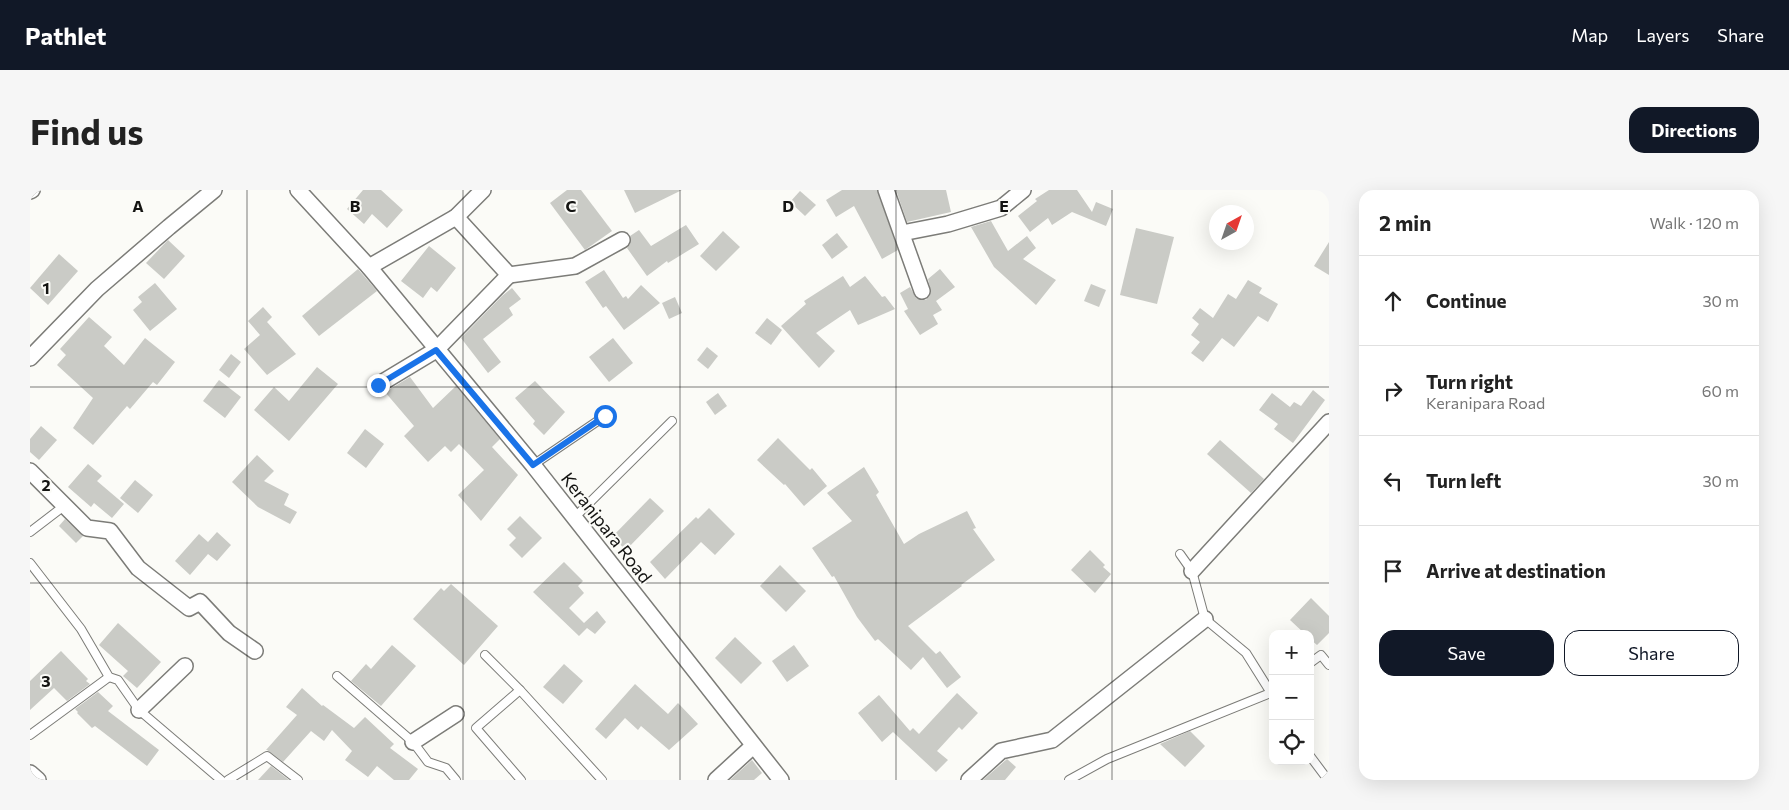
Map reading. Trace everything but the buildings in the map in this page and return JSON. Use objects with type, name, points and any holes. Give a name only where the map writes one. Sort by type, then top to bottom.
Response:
[{"type":"street","points":[[30,358],[97,288],[214,190]]},
{"type":"street","name":"Keranipara Road","points":[[298,190],[369,267],[533,465],[781,780]]},
{"type":"street","points":[[369,267],[456,217],[483,190]]},
{"type":"street","points":[[886,190],[922,291]]},
{"type":"street","points":[[902,233],[948,224],[1001,208],[1024,190]]},
{"type":"street","points":[[456,217],[509,275]]},
{"type":"street","points":[[378,385],[436,350],[509,275],[575,266],[622,240]]},
{"type":"street","points":[[1192,571],[1329,422]]},
{"type":"street","points":[[30,471],[87,528],[110,531],[138,568],[189,608],[200,602],[230,633],[255,651]]},
{"type":"street","points":[[969,780],[1000,751],[1052,740],[1205,619]]},
{"type":"street","points":[[139,710],[185,666]]},
{"type":"street","points":[[412,742],[456,714]]},
{"type":"street","points":[[716,780],[753,746]]},
{"type":"street","points":[[30,773],[38,780]]},
{"type":"lane","points":[[533,465],[605,416]]},
{"type":"lane","points":[[575,517],[672,421]]},
{"type":"lane","points":[[30,532],[64,506]]},
{"type":"lane","points":[[1180,554],[1192,571],[1205,619],[1246,653],[1269,689]]},
{"type":"lane","points":[[30,563],[81,629],[109,677],[118,680],[139,710],[221,780]]},
{"type":"lane","points":[[485,655],[520,690],[602,780]]},
{"type":"lane","points":[[1314,660],[1321,655],[1329,664]]},
{"type":"lane","points":[[337,676],[412,742],[428,762],[446,768],[456,780]]},
{"type":"lane","points":[[30,735],[109,677]]},
{"type":"lane","points":[[520,690],[476,728],[520,780]]},
{"type":"lane","points":[[1069,780],[1107,759],[1269,695]]},
{"type":"lane","points":[[228,780],[268,756],[298,780]]},
{"type":"lane","points":[[1314,761],[1328,780]]},
{"type":"route","points":[[378,385],[436,350],[533,465],[605,416]]}]
